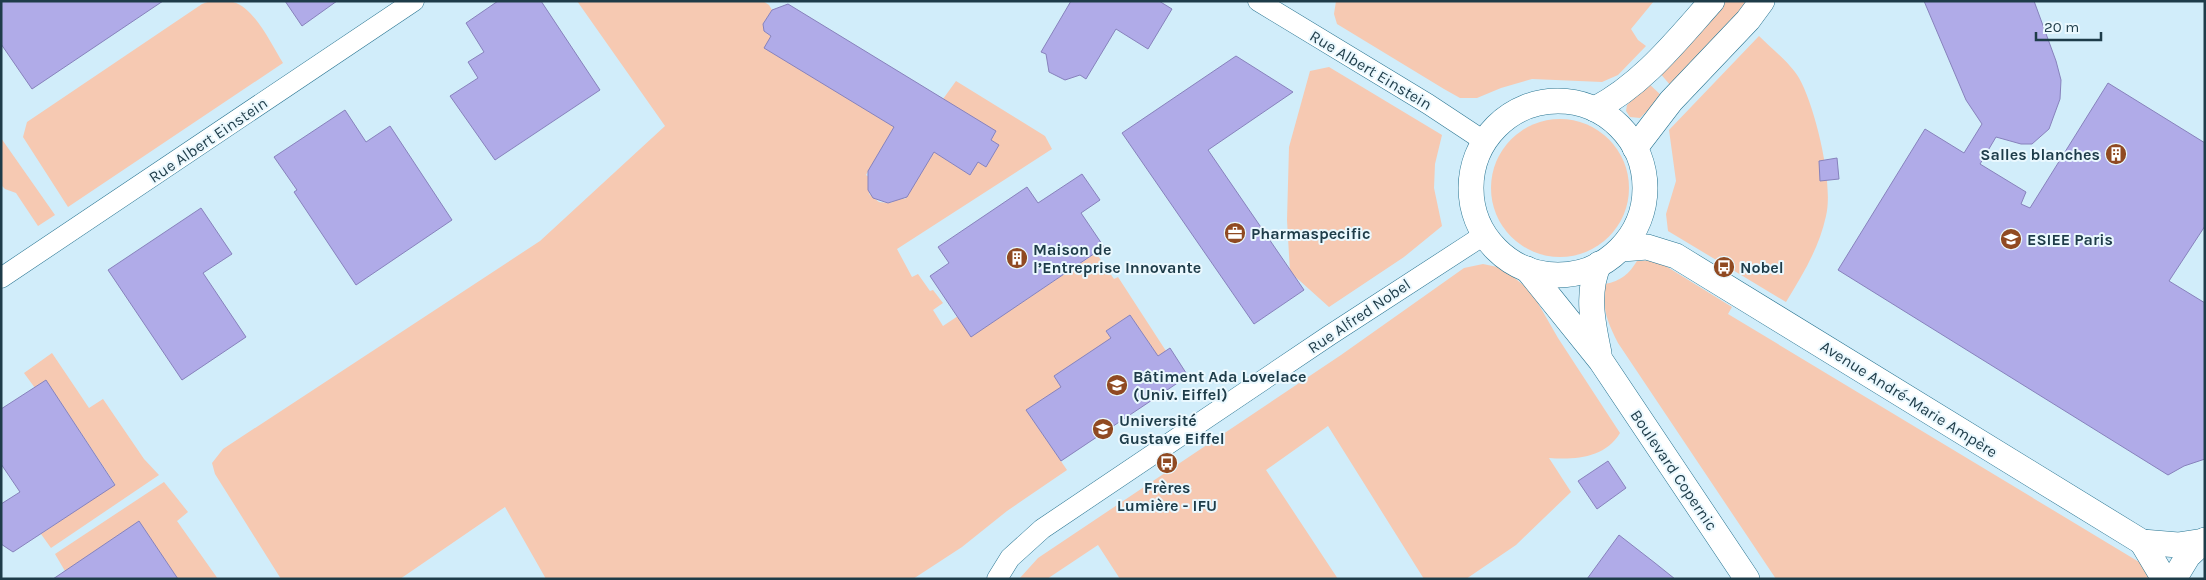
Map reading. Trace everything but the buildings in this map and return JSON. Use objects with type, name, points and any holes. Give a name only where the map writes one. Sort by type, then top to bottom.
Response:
[{"type":"street","name":"Rue Albert Einstein","points":[[1,278],[414,1]]},
{"type":"street","name":"Rue Albert Einstein","points":[[1258,1],[1428,104],[1484,141]]},
{"type":"street","points":[[1595,109],[1613,100],[1643,74],[1712,1]]},
{"type":"street","points":[[1635,148],[1671,101],[1748,20],[1762,1]]},
{"type":"street","points":[[1565,100],[1595,109],[1619,125],[1635,148],[1642,164],[1644,181],[1642,212],[1634,230],[1622,249],[1599,264],[1576,273],[1551,274],[1527,269],[1503,256],[1484,235],[1474,212],[1470,188],[1475,164],[1484,141],[1505,118],[1534,104],[1565,100]]},
{"type":"street","name":"Avenue André-Marie Ampère","points":[[1642,212],[1676,256]]},
{"type":"street","name":"Rue Alfred Nobel","points":[[997,579],[1010,558],[1042,529],[1330,335],[1484,235]]},
{"type":"street","name":"Avenue André-Marie Ampère","points":[[1622,249],[1647,247],[1676,256],[2142,542],[2178,545],[2204,541]]},
{"type":"street","name":"Boulevard Copernic","points":[[1599,264],[1593,282],[1591,319],[1601,361]]},
{"type":"street","name":"Boulevard Copernic","points":[[1527,269],[1601,361],[1747,579]]},
{"type":"street","points":[[2174,579],[2188,556],[2204,541]]},
{"type":"street","name":"Avenue André-Marie Ampère","points":[[2142,542],[2164,579]]},
{"type":"shaded area","points":[[210,1],[233,2],[248,11],[262,28],[283,63],[68,207],[23,137],[27,122],[202,4]]},
{"type":"shaded area","points":[[577,1],[763,1],[772,10],[763,24],[764,31],[771,36],[765,48],[894,127],[866,175],[872,179],[869,194],[879,202],[893,202],[898,196],[905,199],[934,152],[970,175],[978,162],[986,167],[999,145],[991,140],[996,132],[943,99],[956,81],[1045,136],[1052,149],[897,249],[912,277],[918,274],[930,291],[933,290],[943,303],[933,310],[943,326],[958,316],[972,336],[1096,253],[1114,279],[1118,277],[1166,351],[1158,356],[1130,315],[1106,331],[1120,352],[1093,350],[1054,376],[1066,395],[1044,398],[1026,410],[1067,470],[1007,511],[962,547],[913,579],[546,579],[505,507],[400,579],[281,579],[215,474],[212,463],[223,449],[540,241],[665,126]]},
{"type":"shaded area","points":[[1336,1],[1654,1],[1631,29],[1638,40],[1646,46],[1618,75],[1602,82],[1532,79],[1501,88],[1477,98],[1460,98],[1337,24],[1334,14]]},
{"type":"shaded area","points":[[1724,1],[1749,1],[1671,86],[1659,72]]},
{"type":"shaded area","points":[[1759,36],[1791,67],[1805,91],[1817,126],[1827,185],[1828,202],[1823,228],[1815,250],[1786,302],[1668,231],[1666,214],[1676,181],[1669,130]]},
{"type":"shaded area","points":[[1329,67],[1442,135],[1435,164],[1434,188],[1442,226],[1404,257],[1329,307],[1290,272],[1287,220],[1289,147],[1310,71]]},
{"type":"shaded area","points":[[1648,83],[1662,96],[1640,118],[1630,117],[1626,111],[1627,105]]},
{"type":"shaded area","points":[[1560,119],[1586,124],[1598,130],[1609,139],[1618,150],[1624,162],[1629,188],[1624,214],[1618,226],[1609,237],[1598,246],[1586,252],[1560,257],[1534,252],[1522,246],[1511,237],[1502,226],[1496,214],[1491,188],[1496,162],[1502,150],[1511,139],[1522,130],[1534,124]]},
{"type":"shaded area","points":[[1,138],[55,215],[38,226],[16,193],[5,189],[1,185]]},
{"type":"shaded area","points":[[1656,260],[1732,307],[1728,314],[2149,568],[2154,579],[1776,579],[1618,343],[1608,321],[1604,301],[1605,284],[1616,281],[1624,276],[1637,261]]},
{"type":"shaded area","points":[[1483,264],[1502,268],[1531,291],[1558,338],[1620,433],[1606,448],[1589,456],[1549,458],[1571,492],[1516,545],[1466,579],[1424,579],[1328,426],[1266,470],[1338,579],[1120,579],[1098,545],[1047,579],[1019,579],[1038,558],[1341,355],[1464,268]]},
{"type":"shaded area","points":[[52,353],[89,408],[103,399],[144,459],[159,475],[51,548],[41,534],[115,484],[46,380],[35,388],[24,373]]},
{"type":"shaded area","points":[[164,482],[188,512],[177,521],[218,579],[178,579],[139,521],[65,571],[55,554]]},
{"type":"place","name":"Salles blanches","points":[[2116,154]]},
{"type":"place","name":"Pharmaspecific","points":[[1235,233]]},
{"type":"place","name":"ESIEE Paris","points":[[2011,239]]},
{"type":"place","name":"Maison de l’Entreprise Innovante","points":[[1017,258]]},
{"type":"place","name":"Nobel","points":[[1724,267]]},
{"type":"place","name":"Bâtiment Ada Lovelace (Univ. Eiffel)","points":[[1117,385]]},
{"type":"place","name":"Université Gustave Eiffel","points":[[1103,429]]},
{"type":"place","name":"Frères Lumière - IFU","points":[[1167,463]]}]
